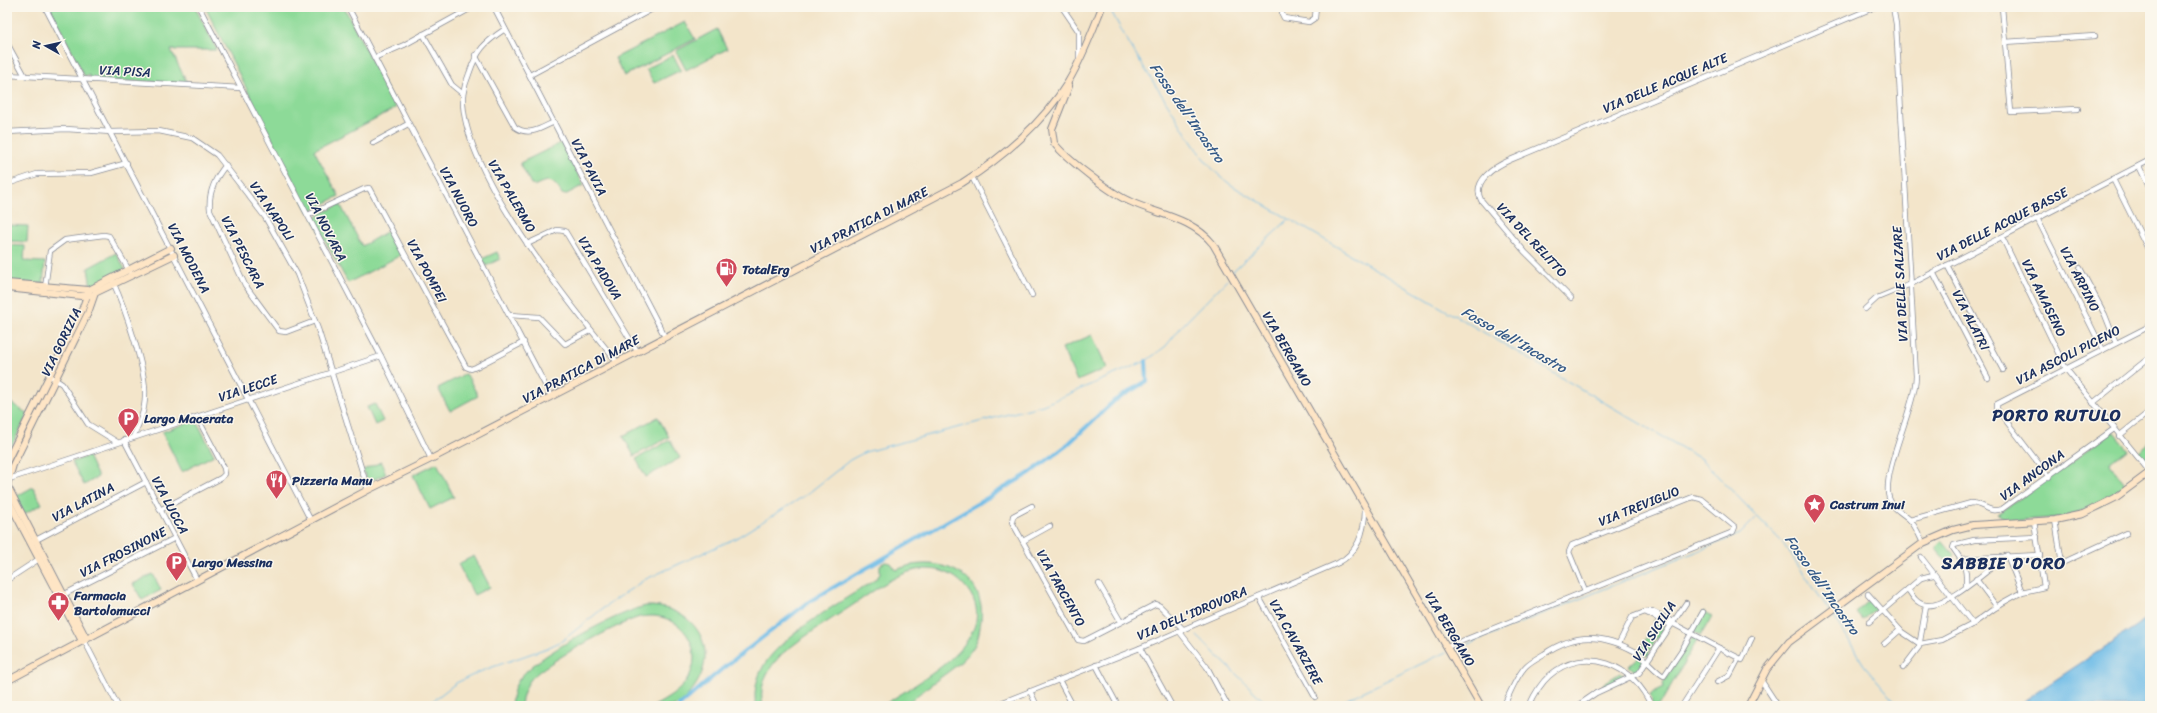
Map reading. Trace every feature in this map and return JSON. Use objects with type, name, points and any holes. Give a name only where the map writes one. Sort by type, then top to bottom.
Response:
[{"type":"street","name":"VIA MODENA","points":[[45,7],[112,132],[311,521]]},
{"type":"street","name":"VIA NOVARA","points":[[199,7],[381,356],[431,459]]},
{"type":"street","name":"VIA NUORO","points":[[348,7],[551,396]]},
{"type":"street","points":[[374,58],[473,7]]},
{"type":"street","name":"VIA PAVIA","points":[[494,7],[665,337]]},
{"type":"street","points":[[530,75],[656,7]]},
{"type":"street","points":[[1062,7],[1079,30],[1079,62]]},
{"type":"street","points":[[1283,7],[1282,14],[1284,18],[1309,22],[1314,19],[1316,7]]},
{"type":"street","name":"VIA DELLE ACQUE ALTE","points":[[1479,196],[1479,187],[1484,178],[1508,161],[1875,7]]},
{"type":"street","name":"VIA DELLE SALZARE","points":[[1893,7],[1896,24],[1916,386],[1892,468],[1888,489],[1892,505],[1910,520],[1923,543]]},
{"type":"street","points":[[2002,7],[2011,112],[2078,109]]},
{"type":"street","name":"VIA PRATICA DI MARE","points":[[7,681],[368,490],[431,459],[948,191],[972,177],[1012,145],[1044,113],[1065,87],[1079,62],[1101,8]]},
{"type":"street","name":"VIA PALERMO","points":[[505,29],[484,43],[476,56],[463,94],[467,124],[481,163],[527,244],[591,330],[617,362]]},
{"type":"street","points":[[423,34],[452,86],[463,94]]},
{"type":"street","points":[[2005,42],[2095,36]]},
{"type":"street","points":[[7,43],[25,76]]},
{"type":"street","points":[[476,56],[515,127],[522,131],[530,132],[554,122]]},
{"type":"street","name":"VIA BERGAMO","points":[[1079,62],[1053,126],[1052,137],[1054,143],[1115,193],[1132,203],[1180,220],[1197,229],[1210,241],[1481,706]]},
{"type":"street","name":"VIA PISA","points":[[7,75],[85,81],[241,88]]},
{"type":"street","points":[[373,143],[408,124]]},
{"type":"street","name":"VIA NAPOLI","points":[[7,132],[66,129],[112,132],[154,131],[180,134],[203,144],[226,165],[268,222],[290,259],[315,321],[368,490]]},
{"type":"street","name":"VIA DELLE ACQUE BASSE","points":[[1866,309],[1877,298],[1911,284],[2150,160]]},
{"type":"street","points":[[7,195],[7,184],[37,174],[91,173],[127,163]]},
{"type":"street","name":"VIA PESCARA","points":[[226,165],[214,183],[210,197],[210,210],[246,287],[279,331],[288,332],[315,321]]},
{"type":"street","points":[[2139,166],[2150,189]]},
{"type":"street","points":[[972,177],[1032,295]]},
{"type":"street","points":[[2113,179],[2150,253]]},
{"type":"street","name":"VIA POMPEI","points":[[308,215],[369,188],[466,367],[469,369],[476,367],[524,342]]},
{"type":"street","name":"VIA DEL RELITTO","points":[[1479,196],[1525,252],[1571,298]]},
{"type":"street","name":"VIA ARPINO","points":[[2037,218],[2103,350]]},
{"type":"street","name":"VIA PADOVA","points":[[527,244],[556,230],[565,231],[637,351]]},
{"type":"street","points":[[45,289],[50,253],[54,247],[67,239],[104,235],[109,236],[132,275]]},
{"type":"street","name":"VIA AMASENO","points":[[2002,237],[2066,369],[2119,436],[2150,472]]},
{"type":"street","points":[[7,288],[95,293],[129,269],[170,248]]},
{"type":"street","points":[[88,293],[113,281],[132,275],[174,255]]},
{"type":"street","points":[[1947,265],[2003,370]]},
{"type":"street","points":[[2080,268],[2105,315],[2116,343]]},
{"type":"street","name":"VIA ALATRI","points":[[1933,272],[1988,378]]},
{"type":"street","points":[[113,281],[134,345],[145,386],[145,404],[133,437]]},
{"type":"street","points":[[7,282],[45,289]]},
{"type":"street","name":"VIA GORIZIA","points":[[7,481],[88,293]]},
{"type":"street","name":"VIA GORIZIA","points":[[7,461],[88,313],[95,293]]},
{"type":"street","points":[[510,315],[532,315],[539,317],[565,344],[591,330]]},
{"type":"street","name":"VIA ASCOLI PICENO","points":[[2048,477],[1996,406],[2150,326]]},
{"type":"street","name":"VIA LECCE","points":[[7,481],[117,442],[198,417],[381,356]]},
{"type":"street","points":[[2093,403],[2150,357]]},
{"type":"street","points":[[52,378],[62,385],[88,424],[117,442]]},
{"type":"street","points":[[2119,436],[2150,411]]},
{"type":"street","points":[[160,510],[221,478],[225,474],[224,468],[198,417]]},
{"type":"street","name":"VIA ANCONA","points":[[1910,520],[1971,503],[1977,504],[1990,511],[2001,510],[2114,429]]},
{"type":"street","name":"VIA LUCCA","points":[[124,440],[197,580]]},
{"type":"street","points":[[1748,706],[1761,680],[1782,649],[1815,622],[1923,543],[1949,532],[1970,526],[2055,520],[2083,514],[2101,507],[2126,491],[2150,472]]},
{"type":"street","points":[[7,481],[33,541],[39,559],[62,596]]},
{"type":"street","name":"VIA LATINA","points":[[33,541],[146,482]]},
{"type":"street","name":"VIA TREVIGLIO","points":[[1447,647],[1733,532],[1735,527],[1701,499],[1695,497],[1572,545],[1568,552],[1585,591]]},
{"type":"street","points":[[7,498],[33,541],[118,706]]},
{"type":"street","name":"VIA TARCENTO","points":[[1032,506],[1012,517],[1023,541],[1078,640],[1084,641],[1157,604],[1181,630]]},
{"type":"street","name":"VIA DELL'IDROVORA","points":[[993,706],[1000,705],[1030,691],[1140,648],[1336,565],[1349,557],[1357,547],[1365,521],[1365,508]]},
{"type":"street","points":[[2055,520],[2062,563],[2127,533]]},
{"type":"street","points":[[1868,594],[1900,630],[1920,644],[1940,641],[1972,624],[2022,592],[2044,587],[2034,521]]},
{"type":"street","name":"VIA TARCENTO","points":[[1023,541],[1050,526]]},
{"type":"street","points":[[1966,586],[1966,570],[1961,559],[1952,548],[1955,544],[1972,540],[2037,537]]},
{"type":"street","name":"VIA FROSINONE","points":[[62,596],[176,538]]},
{"type":"street","points":[[1961,559],[2007,555],[2040,555]]},
{"type":"street","points":[[1908,590],[1916,600],[1926,606],[1934,605],[1952,597],[2007,555]]},
{"type":"street","points":[[2007,555],[2022,592]]},
{"type":"street","points":[[1921,557],[1933,575],[1972,624]]},
{"type":"street","points":[[7,580],[39,559]]},
{"type":"street","points":[[1869,622],[1923,577],[1933,575]]},
{"type":"street","points":[[1976,579],[1997,607]]},
{"type":"street","points":[[1099,584],[1121,622]]},
{"type":"street","name":"VIA CAVARZERE","points":[[1258,597],[1315,697]]},
{"type":"street","name":"VIA SICILIA","points":[[1577,706],[1599,692],[1632,678],[1639,673],[1649,661],[1686,603]]},
{"type":"street","points":[[1903,668],[1916,652],[1920,644],[1926,606]]},
{"type":"street","points":[[1618,643],[1632,618],[1645,612],[1672,623],[1742,660],[1752,638]]},
{"type":"street","points":[[1505,703],[1519,676],[1527,666],[1559,644],[1576,639],[1591,637],[1618,643],[1649,661],[1660,675],[1664,675],[1683,648],[1703,612]]},
{"type":"street","points":[[1181,630],[1205,664],[1228,706]]},
{"type":"street","points":[[1884,644],[1900,630]]},
{"type":"street","points":[[1140,648],[1172,706]]},
{"type":"street","points":[[1682,706],[1719,648]]},
{"type":"street","points":[[1717,682],[1730,676],[1739,658]]},
{"type":"street","points":[[1529,706],[1547,678],[1559,669],[1575,662],[1592,660],[1606,662],[1623,670],[1642,689],[1651,706]]},
{"type":"street","points":[[1096,665],[1118,706]]},
{"type":"street","points":[[1059,680],[1073,706]]},
{"type":"street","points":[[1761,680],[1778,706]]},
{"type":"street","points":[[1030,691],[1037,706]]},
{"type":"green space","points":[[49,7],[195,7],[217,50],[171,50],[187,83],[91,80],[89,75],[85,77]]},
{"type":"green space","points":[[205,7],[344,7],[396,108],[314,150],[339,196],[309,212]]},
{"type":"green space","points":[[685,22],[695,39],[624,76],[615,58]]},
{"type":"green space","points":[[717,29],[727,49],[686,70],[676,51]]},
{"type":"green space","points":[[673,55],[681,70],[654,83],[646,69]]},
{"type":"green space","points":[[561,143],[584,185],[565,195],[562,194],[554,183],[551,182],[547,181],[534,186],[531,184],[520,163]]},
{"type":"green space","points":[[340,204],[362,246],[388,231],[401,255],[348,283],[313,218]]},
{"type":"green space","points":[[7,225],[28,226],[27,242],[7,241]]},
{"type":"green space","points":[[7,245],[25,246],[24,261],[45,262],[43,284],[7,281]]},
{"type":"green space","points":[[497,252],[500,259],[486,266],[482,259]]},
{"type":"green space","points":[[116,253],[125,269],[91,288],[88,268]]},
{"type":"green space","points":[[1092,335],[1107,368],[1077,381],[1062,348]]},
{"type":"green space","points":[[465,374],[467,375],[478,396],[450,411],[438,388]]},
{"type":"green space","points":[[7,394],[11,403],[28,414],[7,455]]},
{"type":"green space","points":[[375,404],[383,421],[375,425],[367,407]]},
{"type":"green space","points":[[658,417],[669,437],[634,456],[623,436]]},
{"type":"green space","points":[[196,420],[214,455],[182,472],[162,432]]},
{"type":"green space","points":[[2113,432],[2128,450],[2110,464],[2126,486],[2097,507],[2066,517],[2008,521],[1998,514]]},
{"type":"green space","points":[[670,440],[680,458],[646,477],[636,459]]},
{"type":"green space","points":[[2150,442],[2150,463],[2148,463],[2138,452]]},
{"type":"green space","points":[[88,456],[98,477],[84,485],[72,462]]},
{"type":"green space","points":[[381,462],[386,474],[368,482],[363,470]]},
{"type":"green space","points":[[437,463],[454,497],[430,509],[413,475]]},
{"type":"green space","points":[[33,487],[42,504],[24,514],[15,497]]},
{"type":"green space","points":[[1942,541],[1955,556],[1948,563],[1935,548]]},
{"type":"green space","points":[[474,556],[490,587],[474,595],[458,564]]},
{"type":"green space","points":[[885,562],[891,563],[896,570],[912,565],[928,564],[944,566],[958,572],[969,581],[977,593],[981,608],[980,626],[978,638],[974,647],[964,659],[908,702],[900,706],[882,706],[916,685],[954,656],[968,639],[976,622],[975,603],[963,584],[953,576],[941,571],[929,569],[907,572],[890,580],[807,635],[783,653],[769,671],[763,684],[763,706],[756,706],[755,690],[759,674],[773,653],[785,641],[815,618],[875,580],[880,574],[880,565]]},
{"type":"green space","points":[[153,574],[161,590],[142,600],[133,584]]},
{"type":"green space","points":[[1870,600],[1877,608],[1863,620],[1856,612]]},
{"type":"green space","points":[[646,606],[663,608],[677,613],[689,621],[698,632],[704,644],[705,659],[702,674],[693,689],[681,702],[676,705],[665,707],[654,706],[676,692],[687,680],[692,670],[694,659],[693,649],[689,639],[676,623],[655,616],[650,616],[637,618],[611,629],[551,663],[539,671],[527,684],[521,706],[511,706],[514,691],[521,677],[544,657],[599,625]]},
{"type":"green space","points":[[1704,611],[1712,616],[1701,635],[1693,631]]},
{"type":"green space","points":[[1654,620],[1663,625],[1659,638],[1656,638],[1648,654],[1650,655],[1647,656],[1639,652],[1654,624]]},
{"type":"green space","points":[[1693,636],[1698,639],[1659,706],[1654,706],[1650,694],[1664,687],[1663,683]]},
{"type":"green space","points":[[1639,657],[1644,661],[1636,672],[1629,666]]},
{"type":"green space","points":[[1620,673],[1626,677],[1604,687],[1603,684]]},
{"type":"water","points":[[2150,617],[2150,706],[2016,706]]},
{"type":"waterway","name":"Fosso dell'Incastro","points":[[1109,7],[1138,58],[1190,140],[1206,162],[1225,180],[1236,188],[1701,459],[1782,542],[1829,610]]},
{"type":"waterway","points":[[1233,271],[1288,220]]},
{"type":"waterway","points":[[426,706],[456,683],[484,670],[547,648],[562,641],[602,609],[644,580],[736,538],[806,495],[850,460],[865,452],[1043,405],[1146,361],[1166,346],[1182,326],[1227,280]]},
{"type":"waterway","points":[[679,706],[722,669],[810,601],[1030,473],[1066,446],[1114,401],[1147,381],[1146,361]]},
{"type":"waterway","points":[[1453,650],[1740,534],[1757,517]]},
{"type":"waterway","name":"Fosso dell'Incastro","points":[[1832,614],[1864,665],[1899,706]]},
{"type":"waterway","points":[[1197,636],[1269,706]]},
{"type":"waterway","points":[[1333,706],[1446,652]]},
{"type":"place","name":"TotalErg","points":[[727,288]]},
{"type":"place","name":"Largo Macerata","points":[[128,438]]},
{"type":"place","name":"Pizzeria Manu","points":[[277,500]]},
{"type":"place","name":"Castrum Inui","points":[[1815,524]]},
{"type":"place","name":"Largo Messina","points":[[176,582]]},
{"type":"place","name":"Farmacia Bartolomucci","points":[[58,622]]},
{"type":"district","name":"PORTO RUTULO","points":[[2057,415]]},
{"type":"district","name":"SABBIE D'ORO","points":[[2004,563]]}]
